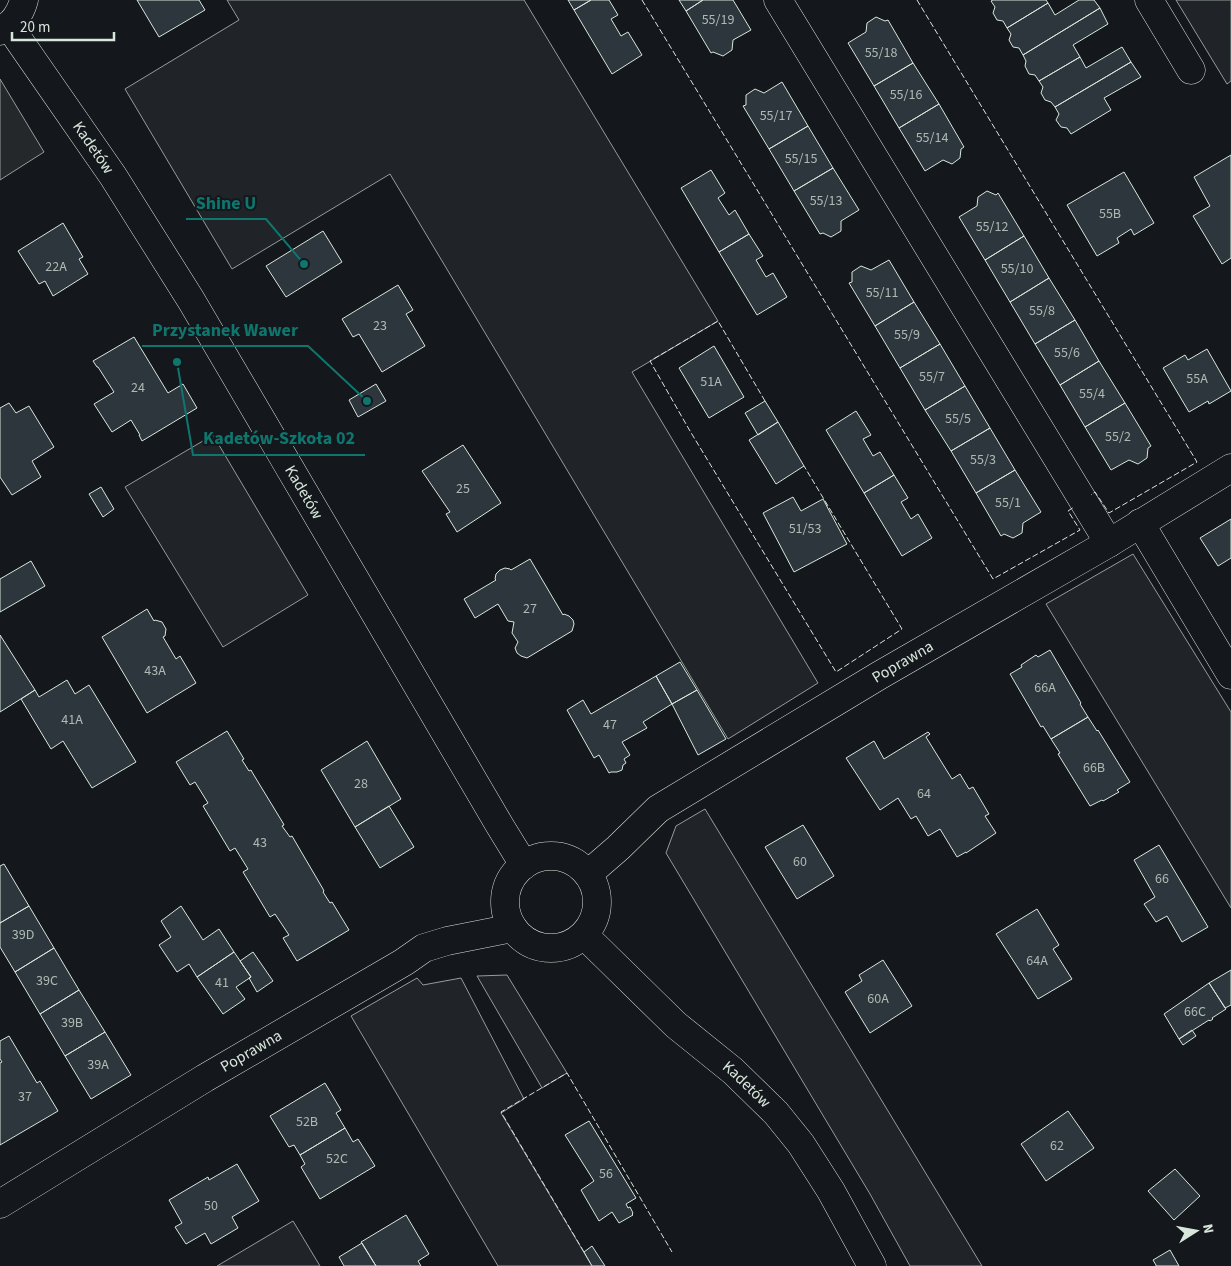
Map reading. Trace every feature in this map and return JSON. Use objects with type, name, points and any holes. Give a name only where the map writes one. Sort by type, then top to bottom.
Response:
[{"type":"street","points":[[4,29],[17,18],[24,0]]},
{"type":"street","points":[[778,0],[1109,543]]},
{"type":"street","points":[[1149,0],[1191,70]]},
{"type":"street","name":"Kadetów","points":[[4,29],[113,176],[191,300],[524,864]]},
{"type":"street","name":"Poprawna","points":[[588,874],[658,809],[880,675],[1109,543],[1231,468]]},
{"type":"street","points":[[1140,523],[1231,675]]},
{"type":"street","points":[[551,856],[565,858],[578,864],[588,874],[595,886],[598,898],[597,912],[592,924],[584,935],[571,945],[555,949],[539,947],[524,940],[512,928],[506,912],[505,894],[512,878],[524,864],[537,858],[551,856]]},
{"type":"street","name":"Poprawna","points":[[0,1204],[205,1078],[404,962],[424,948],[447,941],[512,928]]},
{"type":"street","name":"Kadetów","points":[[584,935],[676,1024],[733,1071],[776,1113],[806,1152],[831,1192],[872,1266]]},
{"type":"shaded area","points":[[227,0],[524,0],[718,321],[632,372],[818,683],[728,739],[390,174],[232,269],[125,89],[239,20]]},
{"type":"shaded area","points":[[1176,0],[1231,0],[1231,81],[1227,84]]},
{"type":"shaded area","points":[[0,79],[44,152],[0,180]]},
{"type":"shaded area","points":[[213,435],[308,595],[223,647],[125,487]]},
{"type":"shaded area","points":[[1133,554],[1231,712],[1231,908],[1046,604]]},
{"type":"shaded area","points":[[705,809],[982,1266],[910,1266],[870,1194],[666,853],[676,826]]},
{"type":"shaded area","points":[[507,975],[567,1073],[542,1088],[477,976]]},
{"type":"shaded area","points":[[417,978],[423,985],[461,978],[524,1099],[501,1113],[592,1266],[498,1266],[351,1016]]},
{"type":"shaded area","points":[[293,1221],[320,1266],[217,1266]]},
{"type":"building","points":[[137,0],[199,0],[205,10],[159,37]]},
{"type":"building","points":[[568,0],[591,0],[574,10]]},
{"type":"building","points":[[591,0],[609,0],[618,15],[611,19],[621,36],[628,32],[642,55],[612,74],[574,10]]},
{"type":"building","points":[[679,0],[703,0],[686,11]]},
{"type":"building","points":[[703,0],[733,0],[751,30],[733,40],[732,50],[723,56],[711,53],[686,11]]},
{"type":"building","points":[[1046,0],[1048,3],[1007,28],[1003,21],[997,20],[993,13],[995,7],[991,1]]},
{"type":"building","points":[[1079,0],[1094,0],[1100,8],[1023,55],[1019,48],[1013,47],[1009,40],[1011,34],[1007,28],[1048,3],[1055,15]]},
{"type":"building","points":[[1100,8],[1108,24],[1073,45],[1080,57],[1039,81],[1035,75],[1029,74],[1023,55]]},
{"type":"building","points":[[876,17],[885,21],[888,20],[913,63],[874,86],[848,43],[866,32],[867,23]]},
{"type":"building","points":[[1122,47],[1131,62],[1055,107],[1051,102],[1045,100],[1041,93],[1043,87],[1039,81],[1080,57],[1086,68]]},
{"type":"building","points":[[1131,62],[1141,77],[1104,98],[1111,110],[1071,134],[1067,128],[1061,127],[1056,120],[1059,114],[1055,107]]},
{"type":"building","points":[[913,63],[939,104],[899,128],[874,86]]},
{"type":"building","points":[[782,82],[808,126],[769,149],[743,106],[746,105],[746,95],[755,89],[764,93]]},
{"type":"building","points":[[939,104],[964,147],[961,149],[960,158],[952,164],[943,160],[925,171],[899,128]]},
{"type":"building","points":[[808,126],[833,168],[794,191],[769,149]]},
{"type":"building","points":[[1231,155],[1231,258],[1222,264],[1193,216],[1210,206],[1194,177]]},
{"type":"building","points":[[833,168],[859,210],[841,221],[841,231],[831,237],[823,233],[820,234],[794,191]]},
{"type":"building","points":[[711,170],[725,193],[718,198],[729,215],[735,210],[749,234],[719,252],[681,188]]},
{"type":"building","points":[[1124,172],[1154,223],[1134,235],[1131,229],[1117,238],[1119,243],[1097,256],[1067,205]]},
{"type":"building","points":[[987,191],[996,195],[998,193],[1024,236],[985,260],[959,217],[977,206],[978,197]]},
{"type":"building","points":[[63,223],[83,257],[79,259],[88,274],[53,296],[45,281],[39,284],[18,251]]},
{"type":"building","points":[[323,231],[342,262],[286,297],[266,266]]},
{"type":"building","points":[[749,234],[763,256],[756,260],[766,277],[773,273],[787,297],[757,315],[719,252]]},
{"type":"building","points":[[1024,236],[1049,278],[1010,302],[985,260]]},
{"type":"building","points":[[889,260],[914,302],[875,326],[849,283],[852,282],[852,272],[861,266],[871,270]]},
{"type":"building","points":[[1049,278],[1075,320],[1035,344],[1010,302]]},
{"type":"building","points":[[398,285],[413,310],[406,314],[425,346],[382,372],[359,334],[353,337],[342,319]]},
{"type":"building","points":[[914,302],[940,344],[900,368],[875,326]]},
{"type":"building","points":[[1075,320],[1099,361],[1060,385],[1035,344]]},
{"type":"building","points":[[134,337],[168,393],[183,384],[197,408],[142,441],[131,420],[112,432],[94,404],[114,392],[93,361]]},
{"type":"building","points":[[940,344],[965,386],[925,410],[900,368]]},
{"type":"building","points":[[714,346],[744,397],[709,418],[679,368]]},
{"type":"building","points":[[1207,349],[1231,391],[1209,404],[1208,401],[1189,412],[1163,368],[1185,355],[1188,360]]},
{"type":"building","points":[[1099,361],[1125,403],[1085,427],[1060,385]]},
{"type":"building","points":[[376,384],[386,401],[358,417],[349,400]]},
{"type":"building","points":[[965,386],[990,428],[951,451],[925,410]]},
{"type":"building","points":[[765,401],[778,422],[758,435],[745,413]]},
{"type":"building","points":[[9,403],[16,413],[29,406],[54,447],[32,461],[41,477],[12,495],[0,477],[0,408]]},
{"type":"building","points":[[1125,403],[1151,446],[1148,448],[1147,458],[1138,464],[1129,460],[1111,470],[1085,427]]},
{"type":"building","points":[[856,411],[871,435],[863,439],[873,456],[880,452],[894,475],[864,493],[826,430]]},
{"type":"building","points":[[778,422],[804,466],[776,484],[749,440]]},
{"type":"building","points":[[990,428],[1015,470],[976,493],[951,451]]},
{"type":"building","points":[[463,445],[501,503],[457,532],[446,514],[450,512],[422,471]]},
{"type":"building","points":[[1015,470],[1041,512],[1023,523],[1022,533],[1013,538],[1004,534],[1001,536],[976,493]]},
{"type":"building","points":[[894,475],[908,498],[901,502],[911,519],[918,514],[932,538],[902,556],[864,493]]},
{"type":"building","points":[[101,487],[114,509],[103,517],[89,494]]},
{"type":"building","points":[[793,497],[801,511],[823,499],[847,544],[794,572],[763,513]]},
{"type":"building","points":[[1231,519],[1231,558],[1218,566],[1200,538]]},
{"type":"building","points":[[530,559],[563,615],[569,616],[574,624],[572,631],[527,658],[517,653],[515,648],[518,642],[512,633],[514,622],[508,621],[498,604],[475,618],[464,599],[496,580],[496,574],[500,570],[505,568],[511,570]]},
{"type":"building","points":[[31,561],[45,586],[0,612],[0,579]]},
{"type":"building","points":[[147,609],[154,621],[162,622],[166,629],[165,636],[163,637],[176,659],[180,656],[196,683],[147,713],[102,637]]},
{"type":"building","points":[[0,635],[35,690],[0,712]]},
{"type":"building","points":[[1050,650],[1088,717],[1051,739],[1043,726],[1041,727],[1010,674],[1036,655],[1038,657]]},
{"type":"building","points":[[680,662],[697,690],[672,704],[656,676]]},
{"type":"building","points":[[656,676],[672,704],[643,722],[647,728],[622,742],[630,755],[624,759],[626,763],[623,765],[622,770],[609,773],[599,755],[594,758],[567,710],[583,700],[591,714]]},
{"type":"building","points":[[67,680],[75,694],[89,685],[136,762],[92,788],[63,741],[51,749],[21,699],[35,690],[39,697]]},
{"type":"building","points":[[697,690],[726,739],[698,755],[672,704]]},
{"type":"building","points":[[1088,717],[1130,782],[1117,790],[1119,792],[1090,806],[1051,739]]},
{"type":"building","points":[[227,731],[244,759],[242,760],[249,771],[251,770],[283,823],[284,825],[282,826],[290,837],[292,836],[323,892],[330,903],[332,902],[349,930],[297,961],[283,938],[289,935],[275,914],[270,917],[243,872],[248,869],[235,848],[230,851],[203,806],[208,803],[195,782],[190,785],[176,762]]},
{"type":"building","points":[[928,732],[930,734],[926,737],[952,779],[960,774],[969,789],[973,787],[989,814],[985,816],[996,833],[957,857],[940,829],[928,836],[916,816],[911,819],[898,798],[880,810],[846,758],[874,741],[884,759]]},
{"type":"building","points":[[367,741],[401,799],[355,827],[321,770]]},
{"type":"building","points":[[389,806],[414,847],[380,868],[355,827]]},
{"type":"building","points":[[803,825],[834,876],[797,899],[765,847]]},
{"type":"building","points":[[1159,845],[1208,927],[1182,942],[1167,916],[1156,922],[1144,904],[1155,897],[1134,860]]},
{"type":"building","points":[[4,864],[29,906],[0,923],[0,866]]},
{"type":"building","points":[[29,906],[54,948],[15,972],[0,947],[0,923]]},
{"type":"building","points":[[181,906],[203,940],[219,929],[234,952],[197,977],[189,964],[177,972],[159,945],[171,937],[161,921]]},
{"type":"building","points":[[1037,909],[1059,945],[1053,949],[1072,979],[1038,999],[996,934]]},
{"type":"building","points":[[54,948],[79,990],[40,1014],[15,972]]},
{"type":"building","points":[[234,952],[251,977],[236,987],[245,999],[223,1014],[197,977]]},
{"type":"building","points":[[253,952],[273,981],[257,992],[249,978],[251,977],[240,961]]},
{"type":"building","points":[[883,960],[912,1006],[870,1033],[845,992],[862,981],[859,975]]},
{"type":"building","points":[[1231,970],[1231,1005],[1225,1008],[1209,983]]},
{"type":"building","points":[[1209,983],[1226,1009],[1210,1021],[1179,1039],[1164,1014]]},
{"type":"building","points":[[79,990],[105,1032],[65,1056],[40,1014]]},
{"type":"building","points":[[1192,1030],[1196,1036],[1183,1045],[1179,1039]]},
{"type":"building","points":[[105,1032],[131,1075],[91,1099],[65,1056]]},
{"type":"building","points":[[9,1036],[37,1083],[40,1081],[58,1111],[0,1145],[0,1063],[2,1062],[0,1059],[0,1041]]},
{"type":"building","points":[[325,1083],[341,1110],[336,1113],[345,1128],[300,1155],[294,1145],[289,1147],[270,1116]]},
{"type":"building","points":[[1068,1111],[1094,1148],[1046,1181],[1021,1144]]},
{"type":"building","points":[[589,1121],[636,1198],[626,1204],[628,1208],[630,1207],[633,1215],[619,1223],[612,1212],[599,1221],[581,1190],[594,1181],[565,1135]]},
{"type":"building","points":[[345,1128],[353,1142],[358,1139],[375,1166],[320,1199],[301,1167],[305,1164],[300,1155]]},
{"type":"building","points":[[237,1164],[259,1201],[232,1217],[238,1228],[211,1244],[205,1233],[186,1244],[175,1227],[182,1223],[169,1200],[208,1177],[209,1180]]},
{"type":"building","points":[[1175,1169],[1200,1196],[1174,1220],[1148,1191]]},
{"type":"building","points":[[406,1215],[429,1254],[418,1261],[421,1266],[376,1266],[361,1242]]},
{"type":"building","points":[[362,1243],[376,1266],[344,1266],[339,1257]]},
{"type":"building","points":[[592,1246],[605,1266],[592,1266],[584,1252]]},
{"type":"building","points":[[1170,1250],[1179,1266],[1156,1266],[1153,1260]]},
{"type":"fence","points":[[642,0],[993,579],[1080,530],[1068,511],[1074,507]]},
{"type":"fence","points":[[917,0],[1197,462],[1109,513],[1095,492],[1091,495]]},
{"type":"fence","points":[[765,401],[718,321],[650,361],[690,431],[836,672],[902,629],[804,466]]},
{"type":"fence","points":[[584,1252],[501,1112],[567,1073],[672,1252]]},
{"type":"place","name":"Shine U","points":[[304,264]]},
{"type":"place","name":"Kadetów-Szkoła 02","points":[[177,362]]},
{"type":"place","name":"Przystanek Wawer","points":[[367,401]]}]
